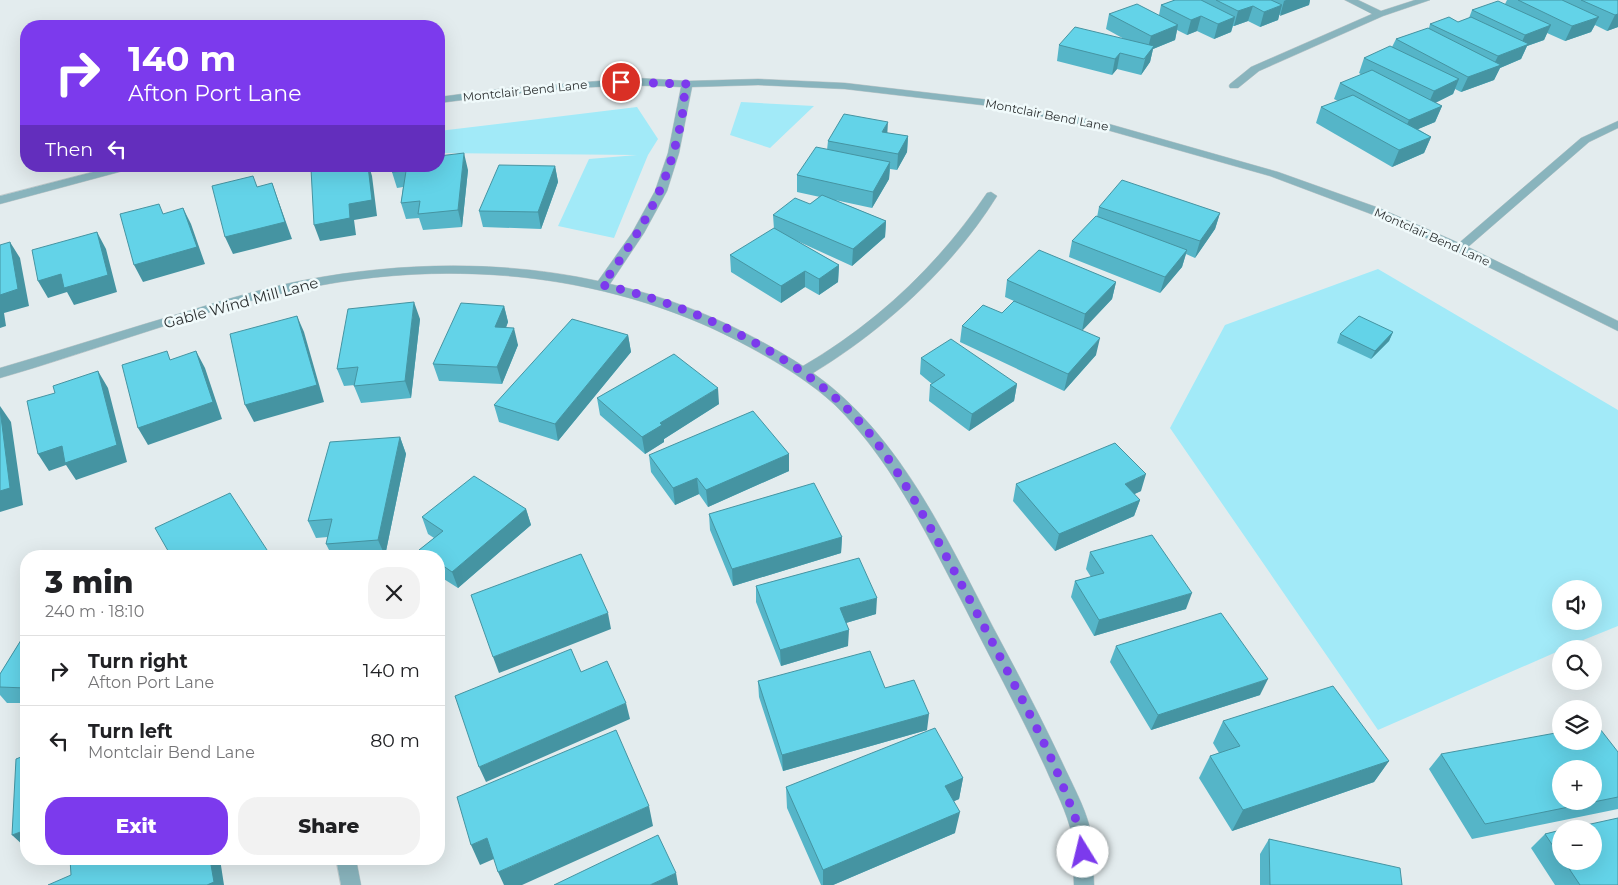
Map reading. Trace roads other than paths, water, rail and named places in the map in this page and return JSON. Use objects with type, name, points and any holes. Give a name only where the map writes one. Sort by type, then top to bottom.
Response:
[{"type":"street","points":[[1350,0],[1380,14]]},
{"type":"street","points":[[1234,86],[1255,70],[1380,14],[1425,0]]},
{"type":"street","name":"Montclair Bend Lane","points":[[445,99],[500,92],[637,81],[688,84],[758,82],[845,86],[990,103],[1102,126],[1274,174],[1375,211],[1460,248],[1618,326]]},
{"type":"street","points":[[602,285],[640,229],[655,203],[666,178],[679,130],[685,90],[688,84]]},
{"type":"street","points":[[1460,248],[1585,140],[1618,124]]},
{"type":"street","points":[[0,200],[107,172]]},
{"type":"street","points":[[802,373],[867,331],[912,293],[971,225],[991,196]]},
{"type":"street","name":"Gable Wind Mill Lane","points":[[0,373],[258,295],[351,276],[396,272],[480,272],[540,276],[602,285],[652,298],[711,321],[781,359],[841,403],[884,455],[914,498],[1032,718],[1062,784],[1082,835],[1084,885]]},
{"type":"street","points":[[347,865],[351,885]]}]
